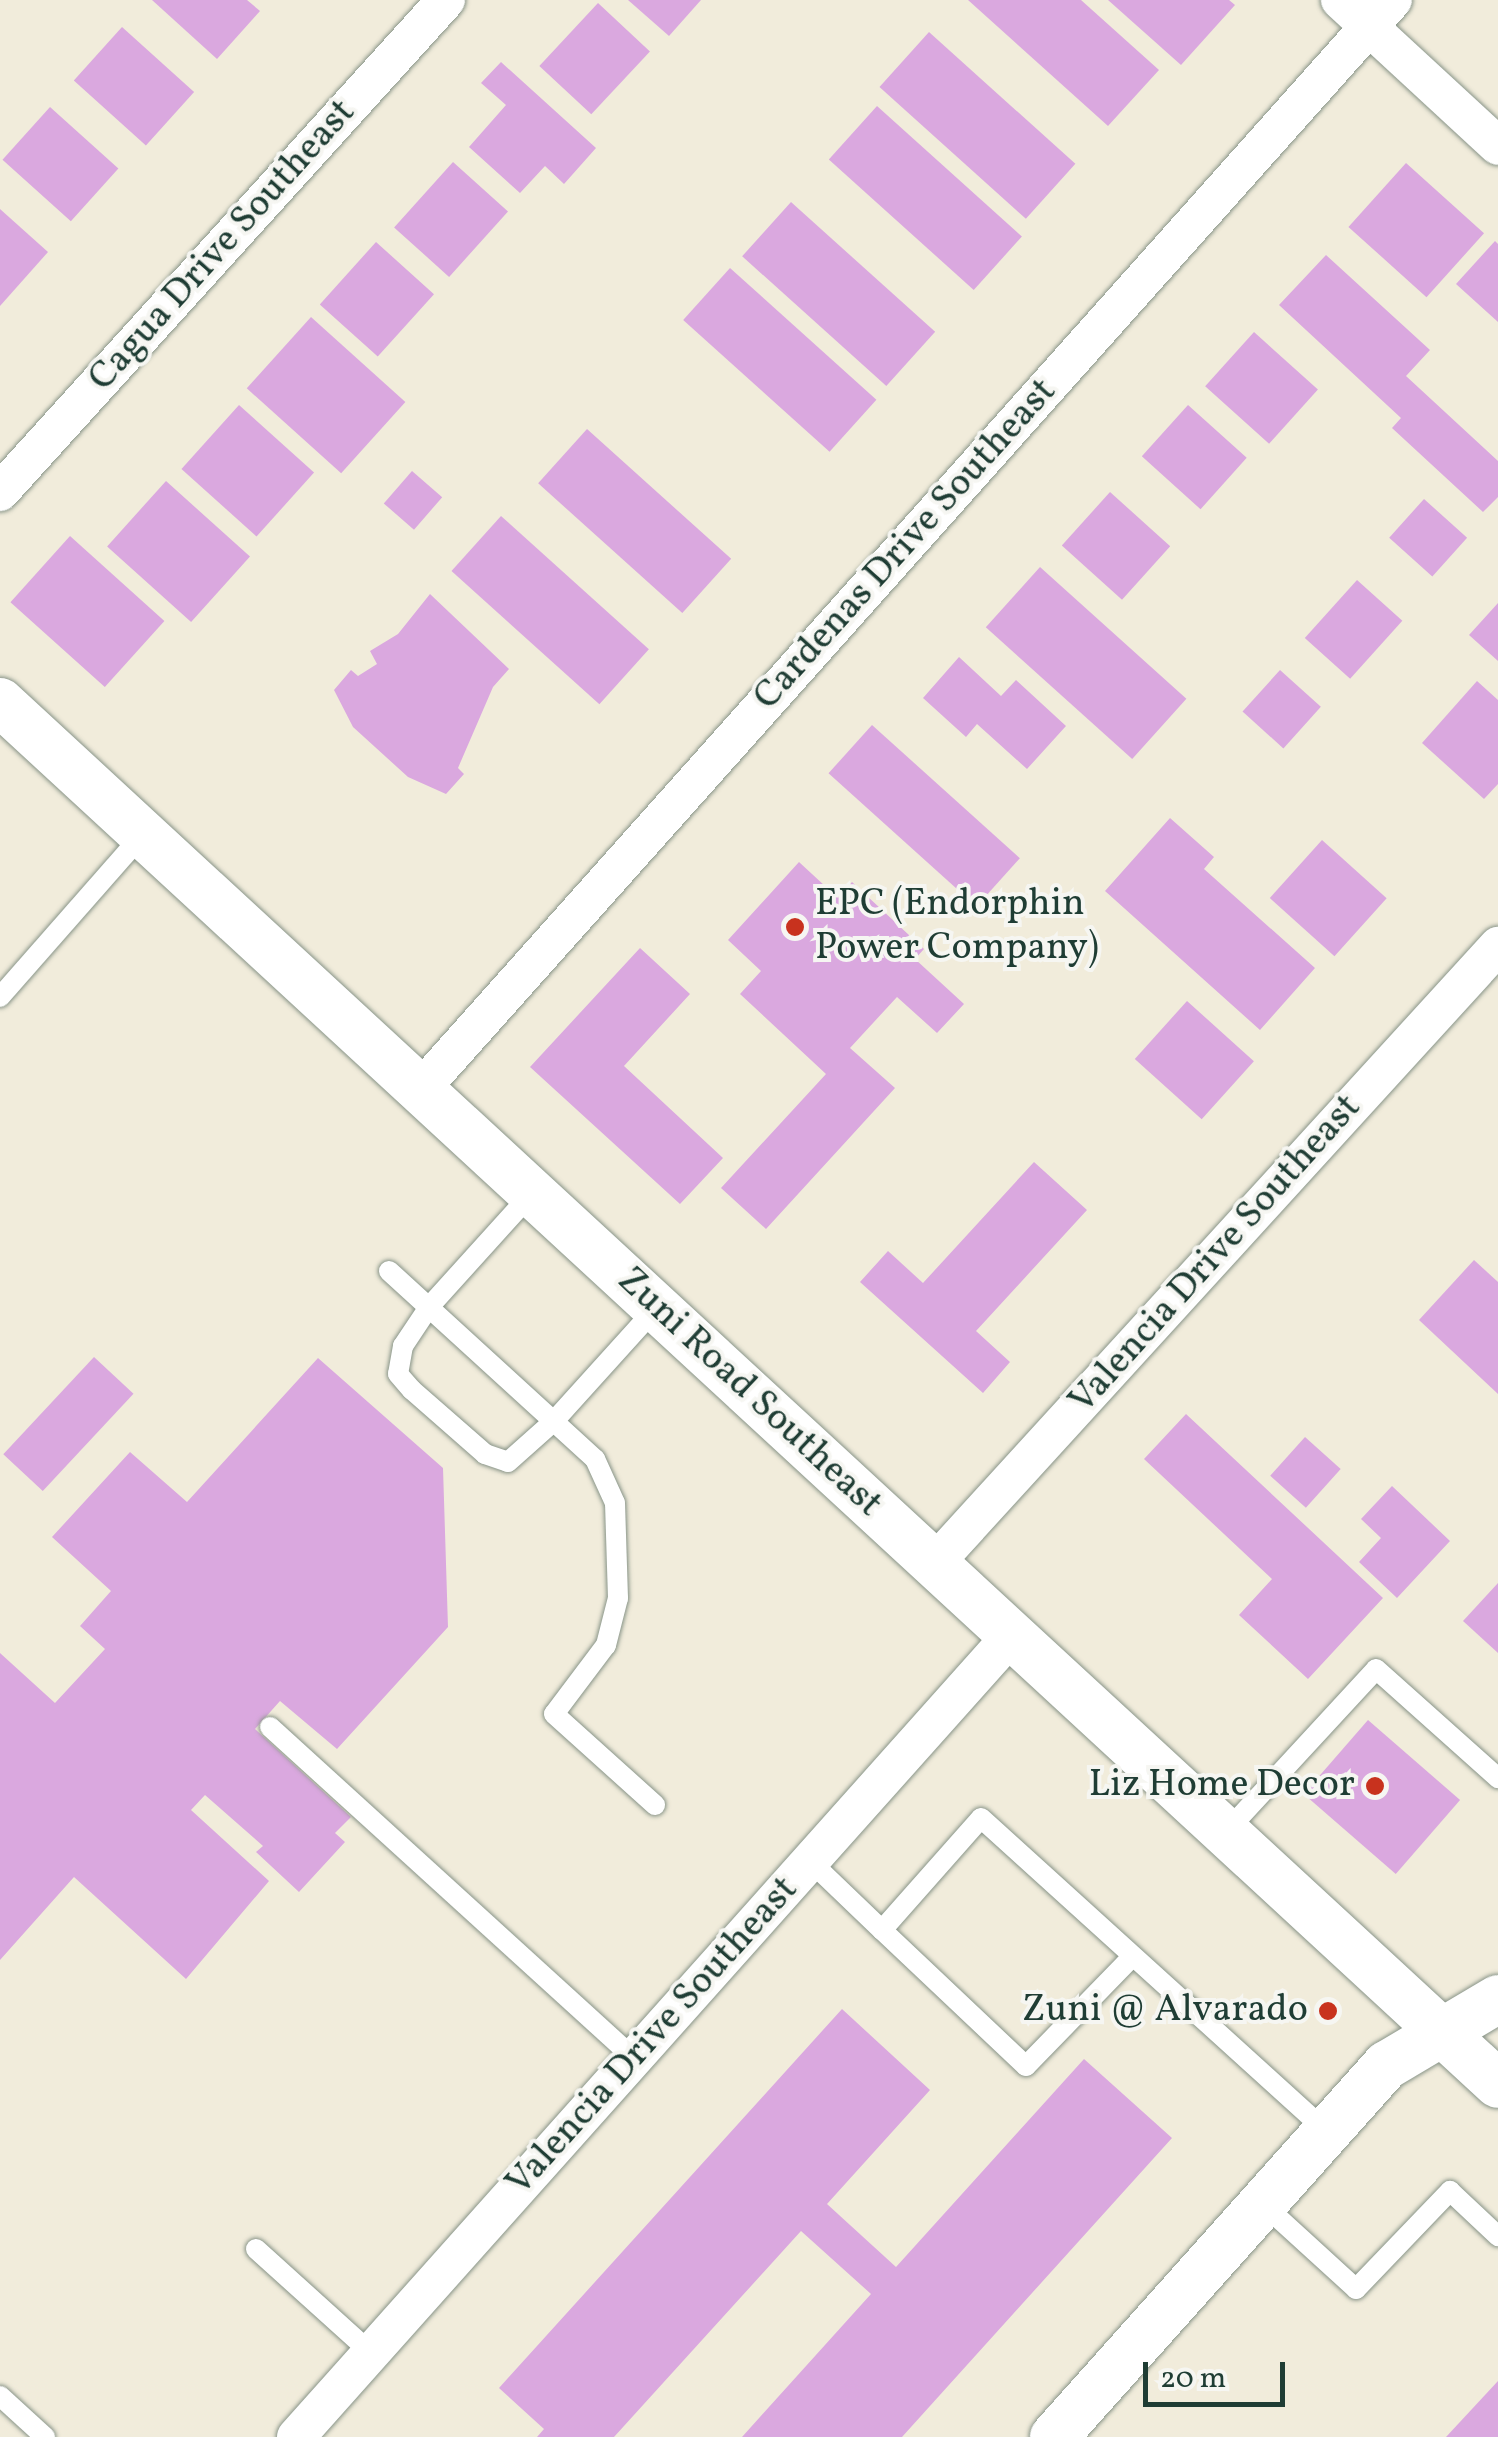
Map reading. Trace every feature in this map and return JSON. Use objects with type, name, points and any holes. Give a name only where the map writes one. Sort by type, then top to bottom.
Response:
[{"type":"street","name":"Cagua Drive Southeast","points":[[0,492],[446,0]]},
{"type":"street","points":[[1340,0],[1381,13],[1498,146]]},
{"type":"street","name":"Cardenas Drive Southeast","points":[[420,1090],[1381,13]]},
{"type":"street","name":"Zuni Road Southeast","points":[[0,702],[1498,2084]]},
{"type":"street","name":"Valencia Drive Southeast","points":[[934,1564],[1498,946]]},
{"type":"street","name":"Valencia Drive Southeast","points":[[296,2437],[1010,1637]]},
{"type":"street","points":[[1054,2437],[1387,2064],[1498,1999]]},
{"type":"lane","points":[[0,997],[143,834]]},
{"type":"lane","points":[[532,1192],[429,1307],[403,1346],[398,1374],[412,1390],[484,1454],[508,1462],[554,1422],[657,1307]]},
{"type":"lane","points":[[389,1271],[595,1458],[614,1504],[618,1598],[606,1645],[554,1714],[655,1805]]},
{"type":"lane","points":[[1224,1834],[1376,1669],[1498,1778]]},
{"type":"lane","points":[[270,1727],[634,2058]]},
{"type":"lane","points":[[882,1930],[981,1818],[1327,2132]]},
{"type":"lane","points":[[810,1861],[1026,2066],[1133,1956]]},
{"type":"lane","points":[[1263,2204],[1356,2289],[1450,2191],[1498,2236]]},
{"type":"lane","points":[[256,2249],[371,2353]]},
{"type":"lane","points":[[0,2396],[46,2437]]},
{"type":"building","points":[[152,0],[247,0],[260,11],[217,59]]},
{"type":"building","points":[[628,0],[701,0],[669,36]]},
{"type":"building","points":[[968,0],[1081,0],[1159,70],[1108,126]]},
{"type":"building","points":[[1108,0],[1229,0],[1235,5],[1181,65]]},
{"type":"building","points":[[598,3],[650,51],[591,114],[539,66]]},
{"type":"building","points":[[122,27],[194,92],[146,145],[74,81]]},
{"type":"building","points":[[929,32],[1075,164],[1026,219],[879,87]]},
{"type":"building","points":[[501,62],[596,148],[564,184],[545,166],[520,193],[469,147],[506,105],[481,83]]},
{"type":"building","points":[[877,106],[1022,236],[974,290],[829,160]]},
{"type":"building","points":[[50,107],[118,169],[71,221],[2,160]]},
{"type":"building","points":[[453,162],[508,212],[449,277],[394,227]]},
{"type":"building","points":[[1406,163],[1484,233],[1426,297],[1348,227]]},
{"type":"building","points":[[791,202],[935,332],[886,386],[742,256]]},
{"type":"building","points":[[0,209],[48,252],[0,306]]},
{"type":"building","points":[[1495,241],[1498,244],[1498,322],[1456,284]]},
{"type":"building","points":[[376,242],[434,294],[378,357],[320,304]]},
{"type":"building","points":[[1326,255],[1430,350],[1406,376],[1498,461],[1498,497],[1483,512],[1392,428],[1401,418],[1279,305]]},
{"type":"building","points":[[730,268],[876,400],[830,452],[683,320]]},
{"type":"building","points":[[311,317],[405,402],[341,473],[247,388]]},
{"type":"building","points":[[1254,332],[1318,390],[1269,444],[1205,386]]},
{"type":"building","points":[[239,405],[314,473],[257,536],[181,469]]},
{"type":"building","points":[[1188,405],[1247,458],[1201,509],[1142,456]]},
{"type":"building","points":[[587,429],[731,559],[682,613],[538,483]]},
{"type":"building","points":[[412,471],[442,497],[414,530],[384,503]]},
{"type":"building","points":[[166,481],[250,557],[191,622],[107,546]]},
{"type":"building","points":[[1110,492],[1170,546],[1122,600],[1062,546]]},
{"type":"building","points":[[1424,499],[1467,538],[1432,576],[1389,538]]},
{"type":"building","points":[[501,516],[649,649],[599,704],[451,571]]},
{"type":"building","points":[[70,536],[164,621],[105,687],[10,602]]},
{"type":"building","points":[[1040,567],[1186,699],[1132,759],[986,627]]},
{"type":"building","points":[[1357,580],[1402,621],[1350,679],[1305,638]]},
{"type":"building","points":[[430,594],[509,669],[493,687],[458,768],[464,774],[446,794],[408,777],[353,727],[334,690],[351,670],[358,676],[377,664],[370,651],[398,634]]},
{"type":"building","points":[[1498,603],[1498,661],[1469,635]]},
{"type":"building","points":[[959,657],[1001,696],[1016,680],[1066,726],[1027,769],[977,724],[966,737],[923,698]]},
{"type":"building","points":[[1280,670],[1321,707],[1283,748],[1243,712]]},
{"type":"building","points":[[1477,681],[1498,700],[1498,784],[1484,799],[1422,743]]},
{"type":"building","points":[[872,725],[1020,858],[976,906],[829,773]]},
{"type":"building","points":[[1170,818],[1214,857],[1204,869],[1315,968],[1260,1030],[1105,891]]},
{"type":"building","points":[[1322,840],[1387,898],[1334,956],[1270,898]]},
{"type":"building","points":[[799,862],[838,898],[852,882],[924,949],[915,959],[964,1004],[937,1033],[897,997],[850,1048],[895,1088],[766,1229],[721,1188],[826,1074],[740,994],[761,971],[728,940]]},
{"type":"building","points":[[640,948],[690,994],[624,1066],[723,1158],[680,1204],[530,1067]]},
{"type":"building","points":[[1187,1001],[1254,1061],[1202,1119],[1135,1059]]},
{"type":"building","points":[[1034,1162],[1087,1210],[976,1331],[1010,1362],[983,1393],[860,1282],[888,1251],[923,1283]]},
{"type":"building","points":[[1474,1260],[1498,1282],[1498,1394],[1419,1320]]},
{"type":"building","points":[[94,1357],[133,1394],[43,1491],[3,1454]]},
{"type":"building","points":[[318,1358],[443,1468],[448,1627],[337,1749],[280,1701],[255,1729],[351,1817],[335,1833],[345,1842],[299,1892],[256,1852],[263,1846],[205,1795],[191,1810],[269,1881],[186,1979],[74,1877],[0,1960],[0,1653],[55,1703],[105,1649],[80,1626],[111,1591],[52,1537],[130,1452],[187,1502]]},
{"type":"building","points":[[1186,1414],[1383,1598],[1308,1679],[1239,1615],[1272,1579],[1144,1459]]},
{"type":"building","points":[[1305,1437],[1341,1469],[1306,1508],[1270,1476]]},
{"type":"building","points":[[1392,1486],[1450,1541],[1397,1598],[1359,1562],[1381,1538],[1361,1519]]},
{"type":"building","points":[[1498,1583],[1498,1653],[1463,1621]]},
{"type":"building","points":[[1368,1720],[1460,1800],[1396,1874],[1304,1794]]},
{"type":"building","points":[[842,2009],[930,2090],[827,2204],[896,2267],[1084,2059],[1172,2138],[902,2437],[742,2437],[871,2294],[801,2231],[614,2437],[537,2437],[544,2429],[499,2388]]},
{"type":"building","points":[[1498,2381],[1498,2437],[1446,2437]]},
{"type":"place","name":"EPC (Endorphin Power Company)","points":[[795,927]]},
{"type":"place","name":"Liz Home Decor","points":[[1375,1786]]},
{"type":"place","name":"Zuni @ Alvarado","points":[[1328,2011]]}]
